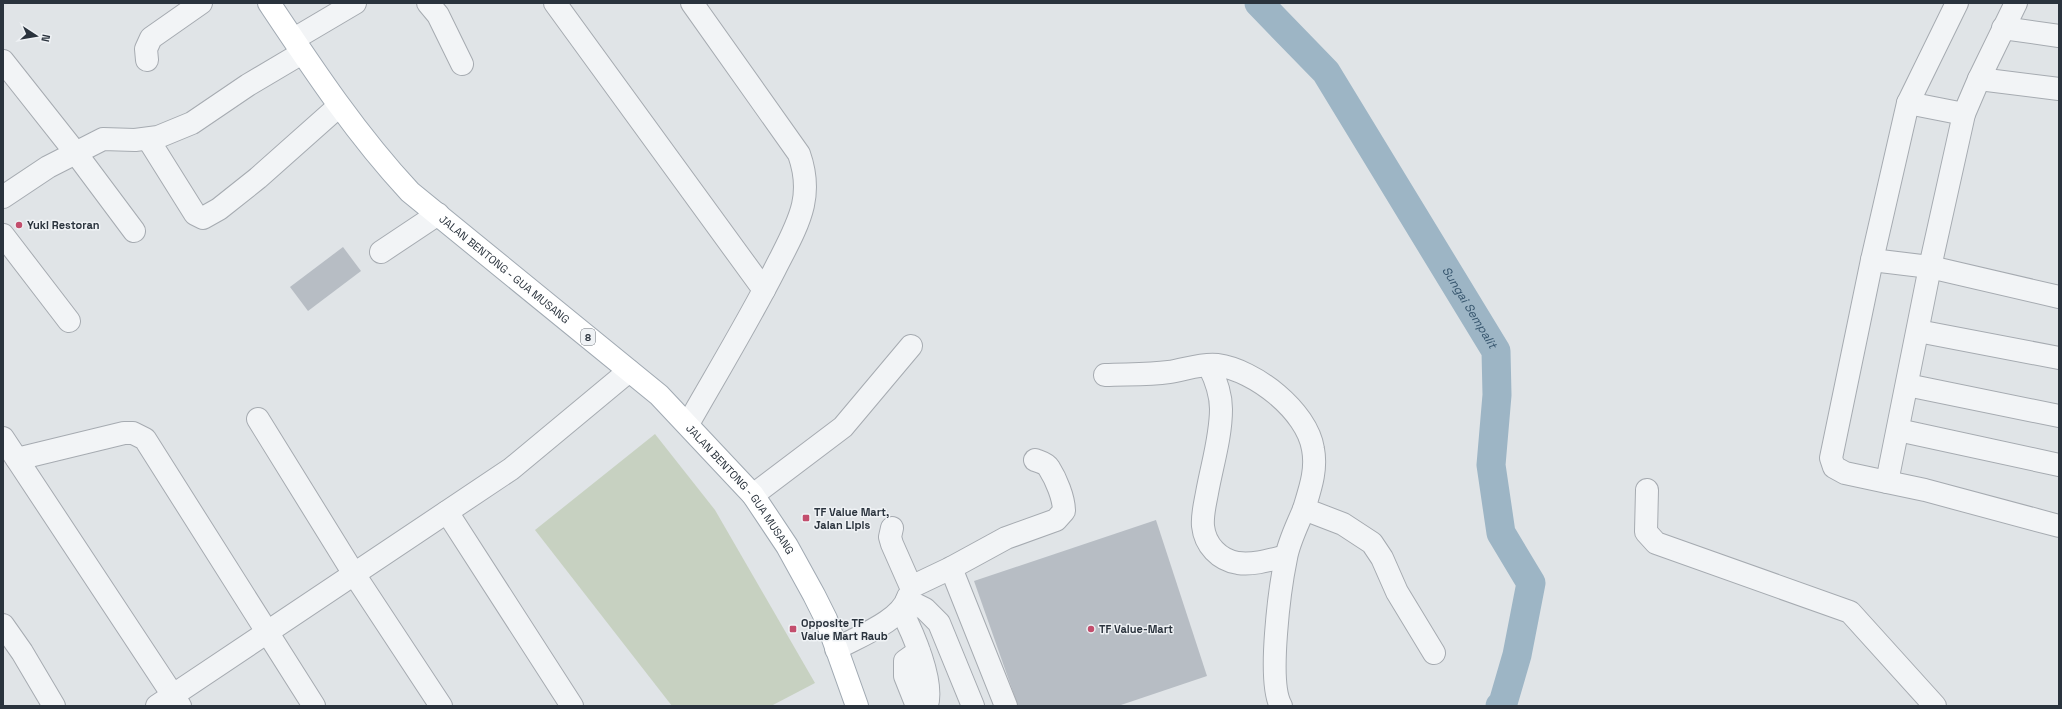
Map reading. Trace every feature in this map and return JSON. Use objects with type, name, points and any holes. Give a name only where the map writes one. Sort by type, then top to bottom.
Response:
[{"type":"main road","name":"JALAN BENTONG - GUA MUSANG","points":[[269,3],[339,106],[381,161],[410,192],[659,395],[688,424],[753,495],[787,546],[826,619],[857,706]]},
{"type":"street","points":[[147,60],[146,49],[151,38],[200,3]]},
{"type":"street","points":[[3,197],[48,167],[103,139],[148,139],[158,137],[192,123],[248,85],[355,3]]},
{"type":"street","points":[[428,3],[438,15],[462,64]]},
{"type":"street","points":[[555,3],[764,290]]},
{"type":"street","points":[[688,424],[764,290],[788,243],[803,206],[805,182],[799,154],[692,3]]},
{"type":"street","points":[[1957,3],[1908,103],[1872,260],[1832,462],[1834,467],[1845,473],[1925,490],[2059,526]]},
{"type":"street","points":[[1887,482],[1930,267],[1964,114],[1979,79],[2016,3]]},
{"type":"street","points":[[2003,28],[2059,36]]},
{"type":"street","points":[[3,61],[75,152],[134,231]]},
{"type":"street","points":[[1979,79],[2059,89]]},
{"type":"street","points":[[1908,103],[1964,114]]},
{"type":"street","points":[[148,139],[195,214],[203,218],[219,209],[258,178],[339,106]]},
{"type":"street","points":[[381,252],[438,214]]},
{"type":"street","points":[[3,234],[69,321]]},
{"type":"street","points":[[1872,260],[1930,267],[2059,297]]},
{"type":"street","points":[[1918,331],[2059,358]]},
{"type":"street","points":[[753,495],[843,427],[911,346]]},
{"type":"street","points":[[1105,375],[1168,372],[1217,365],[1249,376],[1275,394],[1296,412],[1307,430],[1314,450],[1314,475],[1304,509],[1286,556],[1277,618],[1274,682],[1281,706]]},
{"type":"street","points":[[1209,366],[1220,392],[1221,409],[1219,432],[1204,510],[1203,527],[1210,548],[1223,558],[1237,563],[1258,563],[1286,556]]},
{"type":"street","points":[[3,438],[170,702],[266,633],[512,469],[629,371]]},
{"type":"street","points":[[1907,385],[2059,413]]},
{"type":"street","points":[[258,419],[354,574],[441,706]]},
{"type":"street","points":[[1898,430],[2059,465]]},
{"type":"street","points":[[17,459],[124,433],[140,435],[145,439],[266,633],[314,706]]},
{"type":"street","points":[[836,649],[887,621],[906,599],[952,568],[1006,538],[1060,517],[1064,511],[1064,504],[1058,487],[1048,467],[1035,460]]},
{"type":"street","points":[[1647,490],[1646,532],[1656,543],[1850,612],[1931,705]]},
{"type":"street","points":[[1304,509],[1342,524],[1372,543],[1382,558],[1398,592],[1434,653]]},
{"type":"street","points":[[447,512],[572,706]]},
{"type":"street","points":[[892,528],[890,537],[919,651]]},
{"type":"street","points":[[952,568],[1006,706]]},
{"type":"street","points":[[906,599],[925,609],[939,623],[973,706]]},
{"type":"street","points":[[3,625],[22,652],[54,706]]},
{"type":"green space","points":[[655,434],[715,510],[815,683],[771,706],[672,706],[535,530]]},
{"type":"building","points":[[343,247],[361,271],[308,311],[290,287]]},
{"type":"building","name":"TF Value-Mart","points":[[1156,520],[1207,676],[1118,706],[1018,706],[974,581]]},
{"type":"waterway","name":"Sungai Sempalit","points":[[1259,3],[1326,72],[1496,351],[1497,395],[1491,465],[1501,533],[1531,583],[1517,655],[1503,703],[1500,706]]},
{"type":"place","name":"Yuki Restoran","points":[[19,225]]},
{"type":"place","name":"TF Value Mart, Jalan Lipis","points":[[806,518]]},
{"type":"place","name":"Opposite TF Value Mart Raub","points":[[793,629]]},
{"type":"place","name":"TF Value-Mart","points":[[1091,629]]}]
